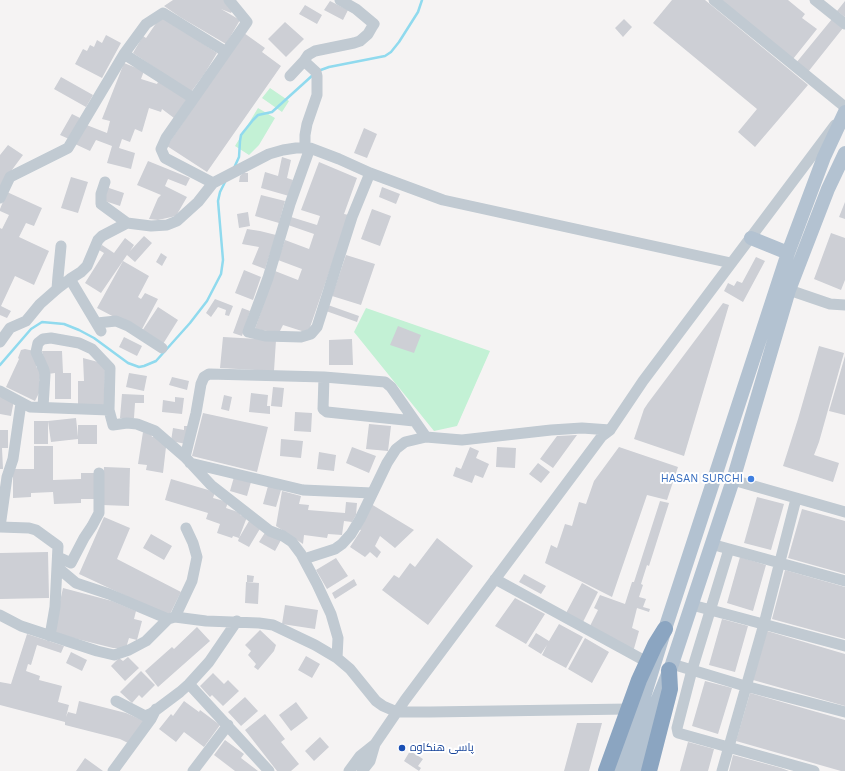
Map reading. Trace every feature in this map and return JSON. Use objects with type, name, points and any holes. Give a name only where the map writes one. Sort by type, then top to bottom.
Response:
[{"type":"highway","points":[[606,771],[628,709],[647,662],[665,629]]},
{"type":"highway","points":[[649,771],[670,689],[670,667]]},
{"type":"main road","points":[[621,771],[665,629],[788,253],[824,156],[844,112]]},
{"type":"main road","points":[[635,771],[656,704],[692,605],[733,480],[789,290],[832,179],[845,153]]},
{"type":"main road","points":[[751,238],[788,253]]},
{"type":"street","points":[[212,183],[165,158],[161,149],[166,138],[193,98],[247,22],[229,0]]},
{"type":"street","points":[[290,76],[308,55],[315,51],[354,43],[360,41],[368,34],[374,24],[356,9],[340,0]]},
{"type":"street","points":[[349,771],[360,756],[375,744],[495,579],[602,436],[610,430],[643,380],[844,112],[714,0]]},
{"type":"street","points":[[815,0],[845,24]]},
{"type":"street","points":[[0,198],[10,177],[68,148],[124,54],[146,24],[163,13],[226,52]]},
{"type":"street","points":[[124,54],[193,98]]},
{"type":"street","points":[[304,61],[317,74],[317,95],[307,124],[305,135],[307,148],[268,278],[248,332],[265,336],[301,337],[311,334],[316,327],[352,217],[370,173]]},
{"type":"street","points":[[105,182],[101,194],[101,204],[126,223],[151,226],[167,225],[177,221],[198,202],[212,183],[269,154],[282,150],[307,148],[443,200],[731,263]]},
{"type":"street","points":[[832,179],[840,169],[845,166]]},
{"type":"street","points":[[0,342],[10,328],[26,321],[40,304],[87,266],[98,240],[102,236],[126,223]]},
{"type":"street","points":[[70,279],[99,327],[116,321],[128,326],[162,348]]},
{"type":"street","points":[[789,290],[830,304],[845,305]]},
{"type":"street","points":[[43,407],[45,376],[43,367],[36,352],[38,343],[43,339],[51,338],[79,343],[92,349],[110,368],[109,410],[113,425],[126,423],[137,424],[154,431],[187,460],[211,485],[270,531],[292,542],[304,559],[331,614],[338,638],[337,658]]},
{"type":"street","points":[[187,460],[201,384],[204,377],[209,374],[324,377],[385,382],[426,438]]},
{"type":"street","points":[[324,377],[323,409],[327,412],[414,421]]},
{"type":"street","points":[[0,391],[30,407],[109,410]]},
{"type":"street","points":[[21,403],[13,459],[7,477],[0,527],[29,528],[36,530],[58,546],[58,562],[50,636]]},
{"type":"street","points":[[304,559],[335,548],[342,544],[351,534],[360,519],[387,463],[396,449],[405,442],[426,438],[462,440],[582,428],[610,430]]},
{"type":"street","points":[[187,460],[303,490],[372,493]]},
{"type":"street","points":[[58,562],[71,563],[99,513],[99,473]]},
{"type":"street","points":[[733,480],[845,512]]},
{"type":"street","points":[[722,771],[745,686],[764,624],[796,498]]},
{"type":"street","points":[[0,615],[21,626],[97,651],[114,655],[129,650],[146,641],[171,618],[192,581],[197,557],[193,543],[186,528]]},
{"type":"street","points":[[711,544],[845,581]]},
{"type":"street","points":[[730,549],[692,670],[677,728],[678,733],[814,771]]},
{"type":"street","points":[[58,562],[76,583],[171,618],[206,621],[237,621],[273,625],[315,645],[337,658],[350,669],[376,701],[397,712],[628,709]]},
{"type":"street","points":[[495,579],[647,662]]},
{"type":"street","points":[[692,605],[845,646]]},
{"type":"street","points":[[116,701],[145,716],[152,713],[189,684],[209,662],[237,621]]},
{"type":"street","points":[[670,667],[692,670],[745,686],[845,712]]},
{"type":"street","points":[[189,684],[269,771]]},
{"type":"street","points":[[113,771],[151,719],[156,709]]},
{"type":"street","points":[[192,771],[228,725]]},
{"type":"street","points":[[362,771],[370,762],[375,744]]},
{"type":"green space","points":[[270,88],[289,101],[282,112],[262,98]]},
{"type":"green space","points":[[258,108],[275,118],[259,145],[249,155],[235,146]]},
{"type":"green space","points":[[366,308],[490,351],[457,426],[434,431],[354,332]]},
{"type":"building","points":[[173,0],[224,0],[233,10],[231,13],[221,9],[240,20],[226,44],[164,6]]},
{"type":"building","points":[[672,0],[705,0],[808,85],[755,147],[738,132],[757,109],[653,23]]},
{"type":"building","points":[[720,0],[788,0],[805,14],[802,18],[817,29],[793,59]]},
{"type":"building","points":[[330,1],[348,10],[343,20],[324,10]]},
{"type":"building","points":[[845,1],[845,17],[837,11]]},
{"type":"building","points":[[305,5],[322,15],[317,24],[299,14]]},
{"type":"building","points":[[161,16],[217,53],[191,92],[133,53],[143,36],[146,38]]},
{"type":"building","points":[[624,19],[632,27],[623,37],[615,28]]},
{"type":"building","points":[[832,19],[843,28],[808,72],[796,63]]},
{"type":"building","points":[[285,22],[304,39],[286,57],[268,39]]},
{"type":"building","points":[[244,33],[265,48],[262,52],[281,66],[207,172],[167,146]]},
{"type":"building","points":[[106,35],[121,43],[102,78],[75,64],[83,49],[87,51],[90,45],[94,47],[97,40],[102,43]]},
{"type":"building","points":[[124,63],[144,71],[141,79],[170,86],[189,99],[174,118],[162,109],[161,112],[149,108],[142,132],[135,129],[130,142],[122,139],[119,148],[135,153],[131,169],[107,163],[112,146],[96,140],[90,151],[75,144],[84,124],[107,133],[110,121],[102,119]]},
{"type":"building","points":[[61,77],[93,95],[86,107],[54,89]]},
{"type":"building","points":[[72,114],[80,118],[69,139],[60,135]]},
{"type":"building","points":[[364,128],[377,134],[367,158],[354,153]]},
{"type":"building","points":[[8,145],[23,155],[0,186],[0,155]]},
{"type":"building","points":[[282,157],[291,160],[287,178],[293,180],[289,196],[261,188],[265,172],[278,176]]},
{"type":"building","points":[[148,161],[190,178],[186,186],[168,179],[165,186],[187,197],[176,216],[158,220],[149,219],[158,198],[161,195],[137,185]]},
{"type":"building","points":[[319,162],[357,178],[344,214],[349,215],[308,333],[283,325],[279,333],[255,329],[275,271],[298,280],[302,269],[278,260],[285,240],[309,249],[314,234],[288,225],[291,217],[317,225],[320,216],[301,210]]},
{"type":"building","points":[[243,173],[248,173],[248,182],[239,182],[240,176]]},
{"type":"building","points":[[71,177],[88,182],[78,213],[61,208]]},
{"type":"building","points":[[106,187],[124,193],[120,206],[102,200]]},
{"type":"building","points":[[382,187],[400,194],[396,204],[379,197]]},
{"type":"building","points":[[7,192],[42,208],[34,226],[26,223],[19,237],[49,251],[34,285],[15,276],[1,306],[11,311],[7,318],[0,315],[0,228],[2,229],[9,215],[0,211],[0,209]]},
{"type":"building","points":[[261,195],[285,201],[279,223],[255,216]]},
{"type":"building","points":[[845,202],[845,219],[839,217]]},
{"type":"building","points":[[372,209],[391,216],[380,246],[361,239]]},
{"type":"building","points":[[248,212],[250,226],[239,228],[237,214]]},
{"type":"building","points":[[247,229],[276,235],[265,269],[252,264],[259,247],[242,244]]},
{"type":"building","points":[[831,233],[845,238],[845,280],[841,290],[814,279]]},
{"type":"building","points":[[144,236],[152,243],[135,262],[127,255],[101,293],[85,283],[104,253],[99,250],[102,245],[114,253],[125,238],[134,245],[130,251]]},
{"type":"building","points":[[161,253],[167,257],[162,266],[156,262]]},
{"type":"building","points":[[346,255],[375,264],[361,305],[332,296]]},
{"type":"building","points":[[756,257],[765,261],[743,302],[724,291],[728,283],[734,286],[737,281],[742,283]]},
{"type":"building","points":[[123,261],[149,276],[138,297],[141,299],[145,293],[158,299],[141,331],[97,308]]},
{"type":"building","points":[[244,270],[261,277],[253,300],[235,293]]},
{"type":"building","points":[[215,299],[233,306],[229,316],[225,315],[226,310],[218,307],[211,317],[206,313]]},
{"type":"building","points":[[723,303],[729,305],[684,456],[634,439],[644,409]]},
{"type":"building","points":[[328,305],[359,316],[357,322],[326,311]]},
{"type":"building","points":[[158,307],[178,320],[163,344],[142,331]]},
{"type":"building","points":[[242,308],[250,311],[242,336],[233,333]]},
{"type":"building","points":[[398,326],[421,335],[414,353],[390,345]]},
{"type":"building","points":[[124,337],[142,346],[137,356],[119,347]]},
{"type":"building","points":[[223,337],[276,340],[274,371],[220,368]]},
{"type":"building","points":[[352,339],[353,365],[329,365],[329,340]]},
{"type":"building","points":[[819,346],[844,353],[814,455],[839,463],[833,482],[783,466]]},
{"type":"building","points":[[25,349],[34,351],[39,361],[36,367],[43,370],[39,381],[44,383],[35,401],[6,387],[19,359],[21,350]]},
{"type":"building","points":[[42,351],[62,351],[63,373],[71,373],[71,399],[55,399],[55,373],[48,374]]},
{"type":"building","points":[[845,356],[845,415],[829,411]]},
{"type":"building","points":[[83,358],[98,362],[105,366],[104,405],[78,405],[78,381],[84,381]]},
{"type":"building","points":[[129,373],[147,376],[144,391],[126,387]]},
{"type":"building","points":[[172,377],[189,381],[187,390],[169,385]]},
{"type":"building","points":[[273,387],[284,388],[282,407],[271,406]]},
{"type":"building","points":[[251,393],[268,395],[267,406],[270,406],[270,414],[249,412]]},
{"type":"building","points":[[122,394],[144,395],[144,403],[135,403],[134,418],[120,418]]},
{"type":"building","points":[[224,395],[232,397],[229,411],[221,409]]},
{"type":"building","points":[[0,397],[14,400],[11,416],[0,414]]},
{"type":"building","points":[[175,397],[184,398],[182,414],[162,412],[163,400],[175,402]]},
{"type":"building","points":[[295,412],[312,413],[311,432],[294,431]]},
{"type":"building","points":[[203,413],[268,427],[257,472],[192,456]]},
{"type":"building","points":[[76,418],[78,437],[78,425],[97,425],[97,444],[78,444],[78,439],[51,442],[48,421]]},
{"type":"building","points":[[34,421],[48,421],[48,444],[34,444]]},
{"type":"building","points":[[369,424],[391,426],[388,451],[366,449]]},
{"type":"building","points":[[184,426],[189,426],[186,444],[171,441],[173,428],[184,430]]},
{"type":"building","points":[[0,430],[8,430],[8,448],[2,448],[3,469],[0,469]]},
{"type":"building","points":[[143,432],[151,433],[152,437],[155,437],[166,447],[163,473],[146,470],[147,465],[138,464]]},
{"type":"building","points":[[577,435],[553,468],[540,459],[557,436]]},
{"type":"building","points":[[281,439],[303,441],[301,458],[280,456]]},
{"type":"building","points":[[34,446],[53,446],[53,480],[81,479],[81,473],[94,473],[95,499],[81,499],[81,503],[54,504],[53,492],[31,493],[31,497],[13,498],[13,469],[34,469]]},
{"type":"building","points":[[352,447],[376,456],[369,473],[346,463]]},
{"type":"building","points":[[470,447],[479,451],[476,458],[489,464],[483,478],[475,475],[472,483],[453,476],[456,467],[461,469]]},
{"type":"building","points":[[497,447],[516,448],[515,468],[496,467]]},
{"type":"building","points":[[619,447],[678,467],[667,500],[647,495],[612,597],[545,563],[551,545],[557,548],[565,524],[572,526],[579,502],[586,504],[594,481]]},
{"type":"building","points":[[319,452],[336,455],[334,471],[317,469]]},
{"type":"building","points":[[538,463],[550,472],[541,483],[529,474]]},
{"type":"building","points":[[104,467],[130,468],[129,506],[102,505]]},
{"type":"building","points":[[234,477],[251,482],[247,496],[230,491]]},
{"type":"building","points":[[171,479],[215,492],[213,498],[228,502],[226,508],[241,513],[240,515],[247,517],[239,538],[233,536],[232,538],[217,533],[220,524],[206,519],[208,513],[165,500]]},
{"type":"building","points":[[268,486],[281,490],[276,507],[263,504]]},
{"type":"building","points":[[282,491],[301,496],[299,504],[309,505],[308,510],[345,513],[346,502],[357,503],[356,515],[352,522],[344,521],[342,535],[328,534],[327,538],[304,535],[303,544],[276,526]]},
{"type":"building","points":[[757,497],[784,504],[771,550],[744,543]]},
{"type":"building","points":[[660,501],[669,503],[649,566],[647,565],[641,584],[643,585],[639,597],[646,599],[643,607],[650,609],[649,612],[637,608],[632,628],[639,631],[633,652],[589,628],[598,610],[594,608],[600,595],[625,604],[632,582],[634,582]]},
{"type":"building","points":[[371,504],[414,530],[395,548],[380,536],[375,546],[381,552],[377,558],[370,552],[365,557],[350,547],[361,530],[357,529]]},
{"type":"building","points":[[802,509],[845,521],[845,574],[788,558]]},
{"type":"building","points":[[104,517],[130,528],[117,559],[181,592],[169,616],[79,574]]},
{"type":"building","points":[[249,521],[261,527],[249,547],[238,541]]},
{"type":"building","points":[[266,531],[281,540],[275,551],[259,542]]},
{"type":"building","points":[[151,534],[172,546],[164,560],[143,548]]},
{"type":"building","points":[[437,538],[473,566],[428,625],[382,590],[394,575],[399,578],[410,563],[415,567]]},
{"type":"building","points":[[48,552],[49,598],[0,599],[0,553]]},
{"type":"building","points":[[740,557],[766,565],[753,611],[727,603]]},
{"type":"building","points":[[336,558],[348,576],[327,589],[316,570]]},
{"type":"building","points":[[785,570],[845,587],[845,639],[772,619]]},
{"type":"building","points":[[524,574],[546,586],[541,594],[519,582]]},
{"type":"building","points":[[247,575],[254,576],[253,582],[247,582]]},
{"type":"building","points":[[354,579],[357,585],[335,599],[332,593]]},
{"type":"building","points":[[246,582],[259,583],[258,604],[245,603]]},
{"type":"building","points":[[582,583],[598,592],[583,622],[566,613]]},
{"type":"building","points":[[63,588],[112,601],[136,611],[134,619],[142,621],[137,640],[129,638],[126,648],[113,648],[53,633]]},
{"type":"building","points":[[515,598],[545,614],[526,644],[495,626]]},
{"type":"building","points":[[285,605],[318,610],[315,629],[282,624]]},
{"type":"building","points":[[722,619],[748,626],[735,672],[709,665]]},
{"type":"building","points":[[559,624],[583,637],[566,668],[542,655],[547,645],[541,654],[528,646],[536,633],[549,641]]},
{"type":"building","points":[[197,627],[210,641],[158,687],[145,671],[172,647],[174,649]]},
{"type":"building","points":[[260,630],[276,645],[274,651],[258,670],[254,667],[256,664],[248,655],[251,651],[245,645]]},
{"type":"building","points":[[767,631],[845,654],[845,706],[753,680]]},
{"type":"building","points":[[27,634],[64,646],[61,653],[37,645],[31,665],[28,664],[26,671],[40,676],[39,680],[62,686],[58,702],[69,705],[66,717],[68,712],[76,714],[79,701],[126,713],[144,721],[128,743],[120,739],[65,725],[65,722],[0,705],[0,682],[11,684]]},
{"type":"building","points":[[585,638],[609,652],[592,683],[568,669]]},
{"type":"building","points":[[71,652],[87,660],[82,671],[66,663]]},
{"type":"building","points":[[306,656],[320,664],[312,678],[298,670]]},
{"type":"building","points":[[128,657],[139,668],[125,681],[111,666],[119,658],[123,661]]},
{"type":"building","points":[[141,671],[155,685],[142,698],[139,695],[132,703],[120,692]]},
{"type":"building","points":[[213,673],[224,684],[228,680],[239,691],[223,706],[212,695],[210,697],[200,686]]},
{"type":"building","points":[[705,681],[732,688],[718,734],[692,726]]},
{"type":"building","points":[[750,693],[845,720],[845,771],[736,741]]},
{"type":"building","points":[[245,697],[258,711],[241,726],[228,712]]},
{"type":"building","points":[[184,701],[199,712],[200,710],[220,725],[204,747],[184,732],[176,742],[159,729],[171,714],[173,716]]},
{"type":"building","points":[[296,702],[308,718],[291,731],[279,715]]},
{"type":"building","points":[[265,714],[285,739],[281,742],[299,764],[291,771],[277,771],[245,730]]},
{"type":"building","points":[[577,723],[602,723],[589,771],[564,771]]},
{"type":"building","points":[[320,737],[329,747],[314,761],[305,751]]},
{"type":"building","points":[[225,740],[244,754],[241,758],[258,771],[235,771],[214,755]]},
{"type":"building","points":[[688,742],[714,749],[708,771],[680,771]]},
{"type":"building","points":[[410,751],[423,759],[418,766],[421,768],[419,771],[404,761]]},
{"type":"building","points":[[733,755],[781,768],[789,771],[729,771]]},
{"type":"building","points":[[85,758],[103,771],[76,771]]},
{"type":"waterway","points":[[318,71],[329,67],[385,56],[391,52],[418,12],[422,0]]},
{"type":"waterway","points":[[234,168],[239,157],[241,135],[253,120],[258,115],[272,112],[314,74]]},
{"type":"waterway","points":[[0,365],[31,329],[42,322],[64,324],[79,330],[94,338],[128,363],[139,367],[156,361],[190,323],[207,301],[221,274],[223,260],[218,201],[220,192],[226,180]]},
{"type":"place","name":"HASAN SURCHI","points":[[751,479]]},
{"type":"place","name":"پاسی هنكاوه‌","points":[[402,748]]}]
